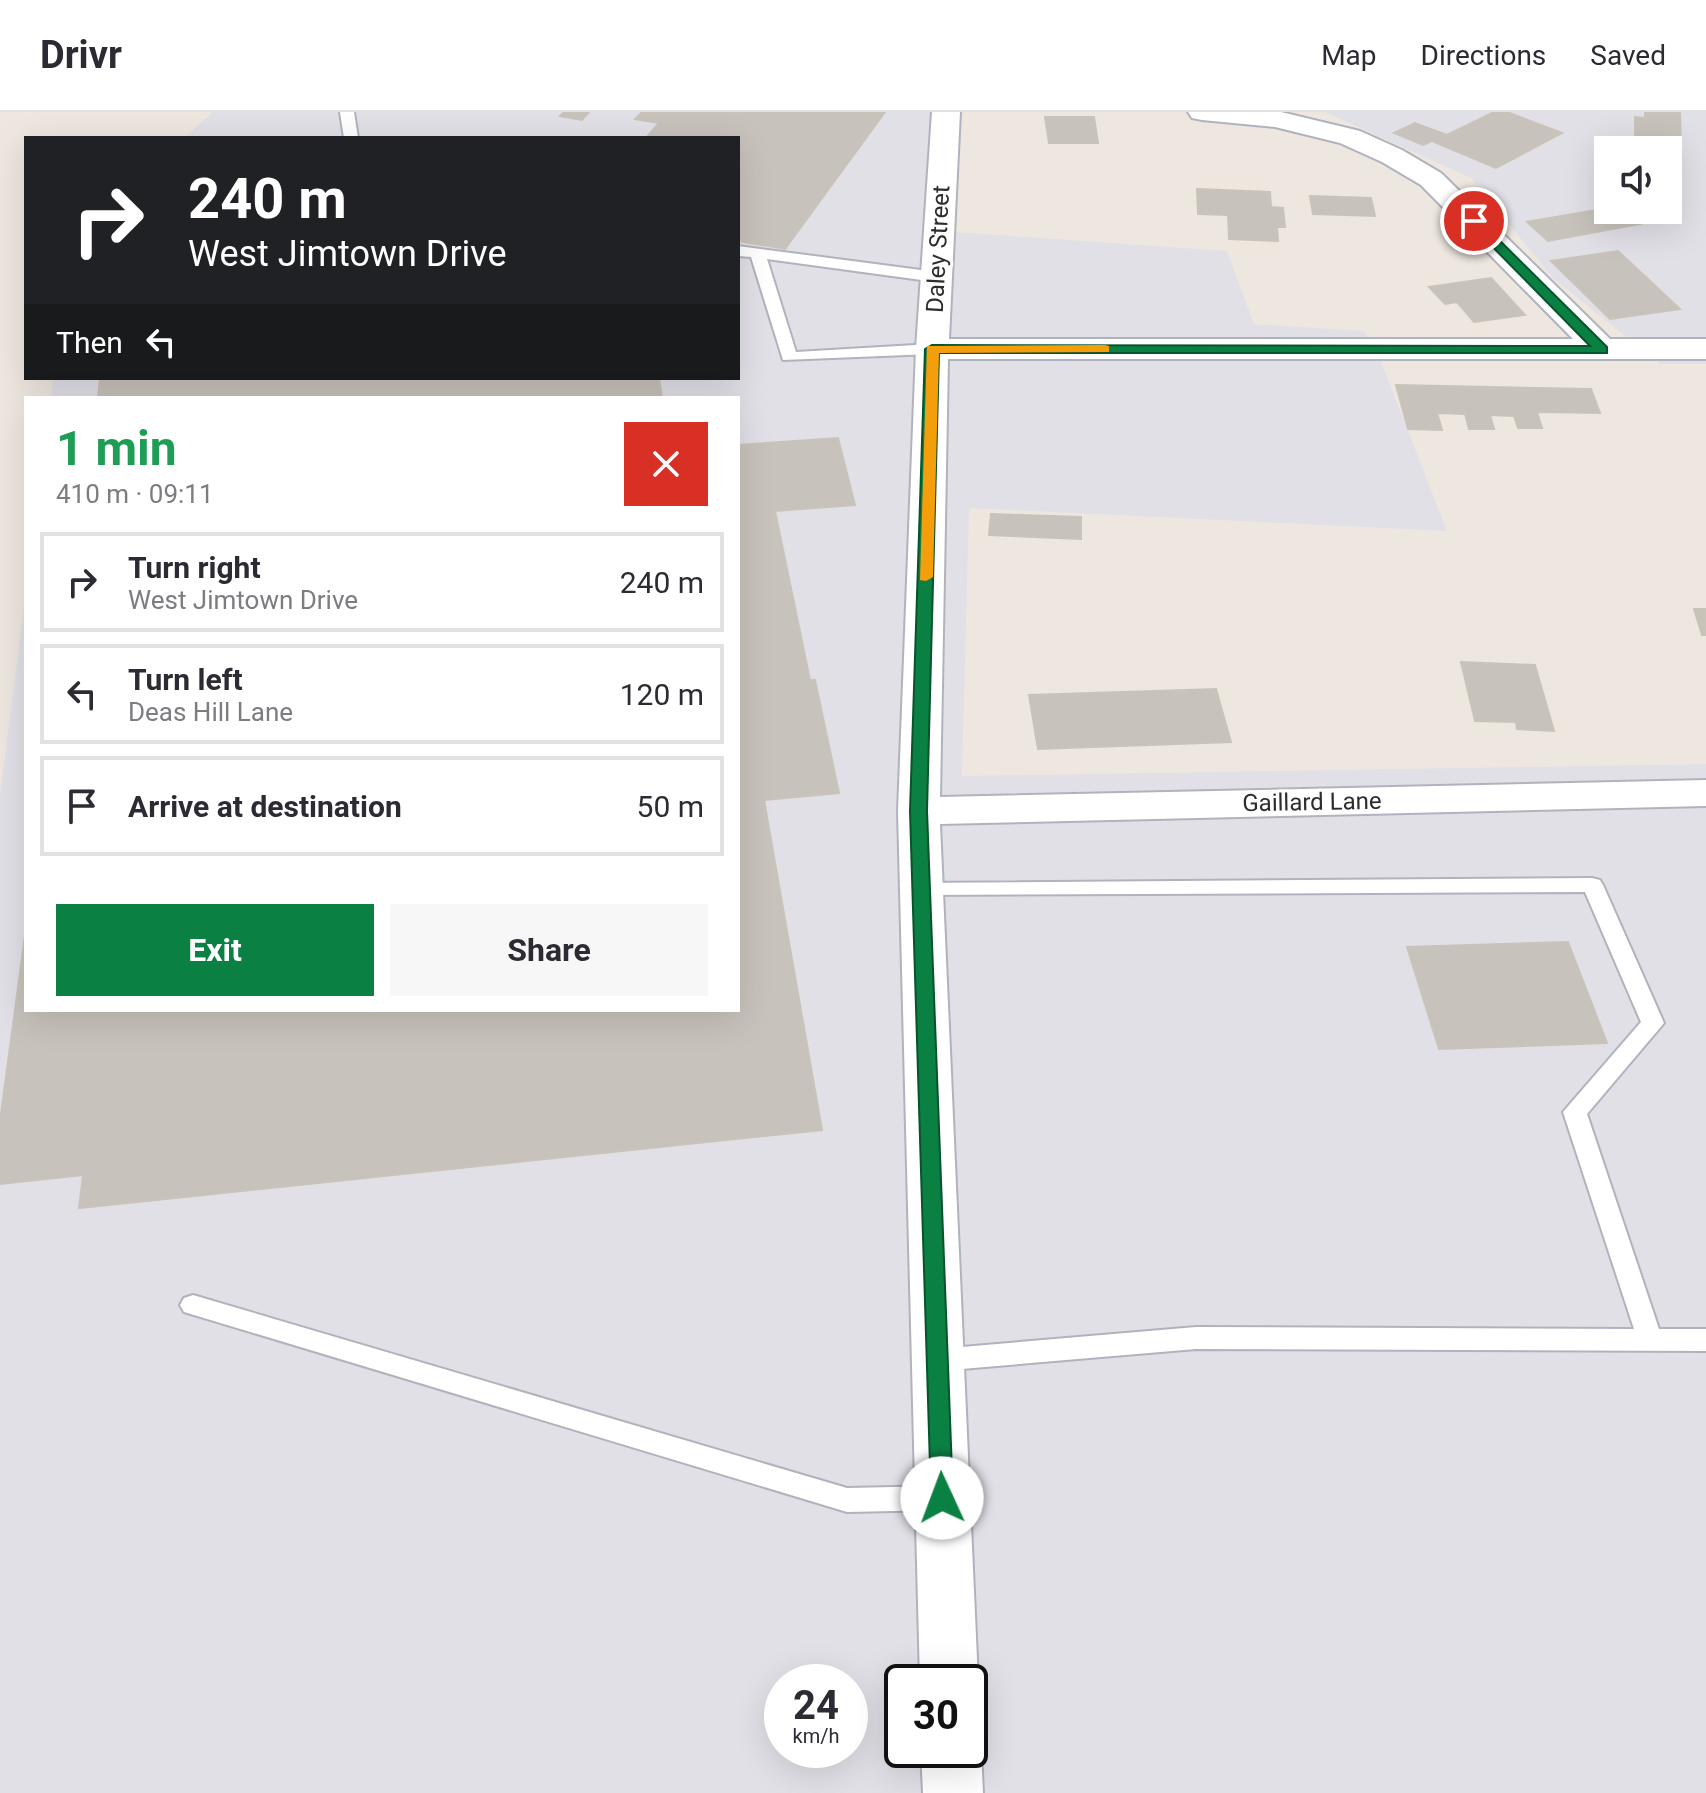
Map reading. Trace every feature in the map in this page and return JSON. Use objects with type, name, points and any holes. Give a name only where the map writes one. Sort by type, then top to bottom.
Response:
[{"type":"street","name":"Daley Street","points":[[946,112],[932,349],[919,811],[948,1664]]},
{"type":"street","points":[[1202,112],[1275,119],[1350,137],[1392,156],[1431,179],[1602,350]]},
{"type":"street","points":[[932,349],[1706,349]]},
{"type":"street","name":"Gaillard Lane","points":[[919,811],[1706,793]]},
{"type":"street","points":[[952,1768],[953,1793]]},
{"type":"lane","points":[[347,112],[351,136]]},
{"type":"lane","points":[[740,251],[936,277]]},
{"type":"lane","points":[[758,254],[789,357],[932,349]]},
{"type":"lane","points":[[922,888],[1592,885],[1653,1023],[1575,1112],[1650,1340]]},
{"type":"lane","points":[[193,1305],[847,1500],[942,1498]]},
{"type":"lane","points":[[938,1360],[1196,1338],[1706,1340]]},
{"type":"shaded area","points":[[213,112],[938,112],[939,231],[1227,251],[1254,324],[1364,331],[1382,364],[1447,531],[969,508],[962,776],[1706,764],[1706,1793],[0,1793],[0,794],[24,607],[24,1012],[740,1012],[740,396],[51,396],[53,380],[740,380],[740,136],[186,136]]},
{"type":"shaded area","points":[[1325,112],[1706,112],[1706,364],[1660,364],[1554,279],[1471,178]]},
{"type":"building","points":[[564,112],[589,112],[582,120],[560,116]]},
{"type":"building","points":[[642,112],[885,112],[785,249],[740,241],[740,136],[648,136],[659,123],[635,119]]},
{"type":"building","points":[[1494,112],[1507,112],[1562,133],[1496,168],[1432,141],[1423,145],[1394,133],[1415,123],[1447,135]]},
{"type":"building","points":[[1645,112],[1680,112],[1681,136],[1635,136],[1635,117],[1645,118]]},
{"type":"building","points":[[1045,117],[1094,117],[1098,143],[1049,143]]},
{"type":"building","points":[[1197,189],[1270,192],[1271,207],[1283,208],[1285,227],[1277,227],[1278,241],[1229,239],[1228,215],[1198,214]]},
{"type":"building","points":[[1310,196],[1371,198],[1375,216],[1313,214]]},
{"type":"building","points":[[1594,210],[1594,224],[1640,224],[1548,241],[1527,222]]},
{"type":"building","points":[[1618,251],[1680,309],[1610,319],[1551,261]]},
{"type":"building","points":[[1491,278],[1525,315],[1474,322],[1457,302],[1445,304],[1429,287]]},
{"type":"building","points":[[100,380],[659,380],[662,396],[98,396]]},
{"type":"building","points":[[1396,385],[1591,389],[1600,413],[1537,412],[1542,428],[1518,428],[1514,416],[1490,415],[1494,429],[1469,429],[1465,414],[1437,413],[1442,430],[1408,429]]},
{"type":"building","points":[[838,438],[855,505],[775,511],[810,680],[815,680],[839,793],[764,800],[822,1130],[79,1208],[83,1175],[0,1184],[0,1121],[24,943],[24,1012],[740,1012],[740,445]]},
{"type":"building","points":[[991,514],[1081,517],[1081,539],[989,535]]},
{"type":"building","points":[[1694,609],[1706,609],[1706,635],[1702,635]]},
{"type":"building","points":[[1461,662],[1535,665],[1554,731],[1517,729],[1516,722],[1475,721]]},
{"type":"building","points":[[1216,689],[1231,742],[1038,749],[1029,695]]},
{"type":"building","points":[[1568,942],[1607,1043],[1439,1049],[1407,947]]},
{"type":"slow traffic","points":[[926,577],[932,349],[1105,349]]},
{"type":"route","points":[[942,1498],[919,811],[932,349],[1602,350],[1474,221]]}]
